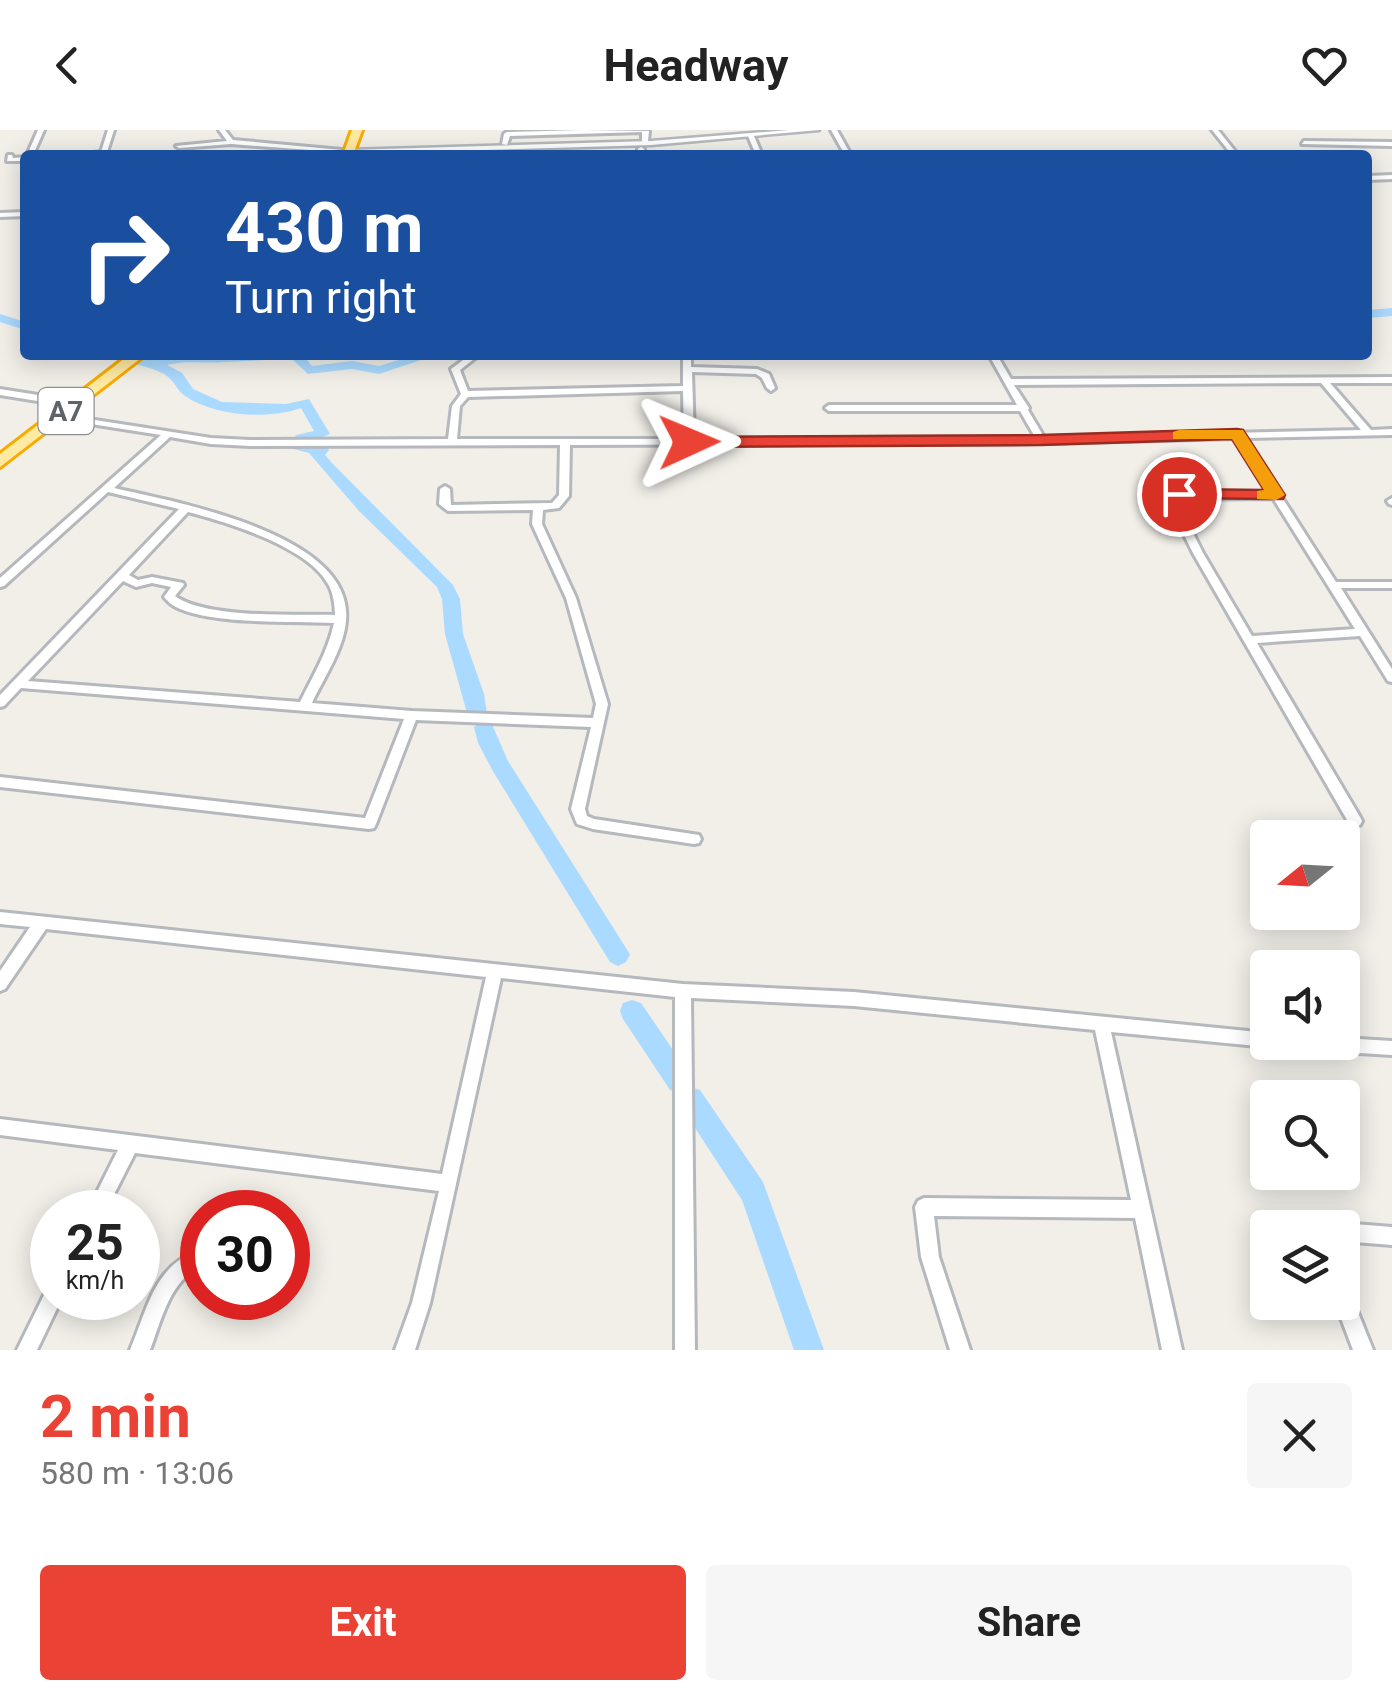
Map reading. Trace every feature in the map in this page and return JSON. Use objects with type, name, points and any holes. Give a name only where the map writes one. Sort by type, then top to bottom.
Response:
[{"type":"highway","name":"A7","points":[[0,459],[128,360]]},
{"type":"street","points":[[222,130],[231,142]]},
{"type":"street","points":[[403,150],[505,144],[643,148],[682,134],[796,130]]},
{"type":"street","points":[[422,150],[816,130]]},
{"type":"street","points":[[1215,130],[1231,150]]},
{"type":"street","points":[[505,144],[506,134],[646,131],[643,148]]},
{"type":"street","points":[[751,136],[756,150]]},
{"type":"street","points":[[179,146],[231,142],[319,150]]},
{"type":"street","points":[[1308,150],[1303,143],[1392,144]]},
{"type":"street","points":[[212,150],[215,145]]},
{"type":"street","points":[[10,156],[9,160],[20,158]]},
{"type":"street","points":[[465,394],[455,369],[468,360]]},
{"type":"street","points":[[688,360],[689,442]]},
{"type":"street","points":[[997,360],[1041,440]]},
{"type":"street","points":[[690,369],[757,372],[766,376],[771,388]]},
{"type":"street","points":[[1323,380],[1368,432]]},
{"type":"street","points":[[1011,382],[1392,380]]},
{"type":"street","points":[[465,394],[688,388]]},
{"type":"street","points":[[0,392],[168,434],[227,442],[1041,440],[1392,432]]},
{"type":"street","points":[[452,442],[456,406],[465,394]]},
{"type":"street","points":[[830,408],[1026,408]]},
{"type":"street","points":[[0,584],[168,434]]},
{"type":"street","points":[[1237,434],[1392,678]]},
{"type":"street","points":[[444,489],[444,504],[448,508],[555,506],[564,496],[565,442]]},
{"type":"street","points":[[106,489],[232,522],[307,556],[326,573],[340,595],[340,619],[328,663],[304,708]]},
{"type":"street","points":[[1276,495],[1170,496],[1354,820]]},
{"type":"street","points":[[538,507],[537,524],[570,598],[592,660],[602,704],[578,810],[582,820],[694,840]]},
{"type":"street","points":[[0,704],[186,508]]},
{"type":"street","points":[[123,576],[136,584],[152,580],[179,585],[169,597],[180,606],[233,614],[340,619]]},
{"type":"street","points":[[1336,585],[1392,585]]},
{"type":"street","points":[[1249,640],[1362,632]]},
{"type":"street","points":[[18,684],[412,716],[599,723]]},
{"type":"street","points":[[0,782],[369,824],[412,716]]},
{"type":"street","points":[[0,918],[682,991],[854,998],[1250,1038]]},
{"type":"street","points":[[0,984],[41,924]]},
{"type":"street","points":[[405,1350],[421,1303],[495,972]]},
{"type":"street","points":[[682,991],[685,1350]]},
{"type":"street","points":[[1102,1026],[1172,1350]]},
{"type":"street","points":[[1360,1046],[1387,1048],[1392,1064]]},
{"type":"street","points":[[0,1128],[449,1184]]},
{"type":"street","points":[[107,1190],[130,1143]]},
{"type":"street","points":[[960,1350],[930,1257],[924,1207],[1141,1209]]},
{"type":"street","points":[[1360,1233],[1392,1236]]},
{"type":"street","points":[[140,1350],[173,1276],[180,1270]]},
{"type":"street","points":[[27,1350],[42,1320]]},
{"type":"street","points":[[1351,1320],[1363,1350]]},
{"type":"waterway","points":[[1372,314],[1392,312]]},
{"type":"waterway","points":[[0,318],[20,324]]},
{"type":"waterway","points":[[138,360],[169,371],[187,392],[219,406],[288,408],[304,402],[323,434],[301,438],[297,448],[322,450],[316,454],[325,465],[444,585],[477,713]]},
{"type":"waterway","points":[[152,364],[172,360]]},
{"type":"waterway","points":[[300,360],[308,370],[352,365],[379,370],[412,360]]},
{"type":"waterway","points":[[484,727],[501,767],[618,955]]},
{"type":"waterway","points":[[632,1011],[679,1081]]},
{"type":"waterway","points":[[691,1099],[753,1192],[809,1350]]},
{"type":"slow traffic","points":[[1179,435],[1237,434],[1276,495],[1263,495]]},
{"type":"route","points":[[689,442],[1041,440],[1237,434],[1276,495],[1179,494]]}]
